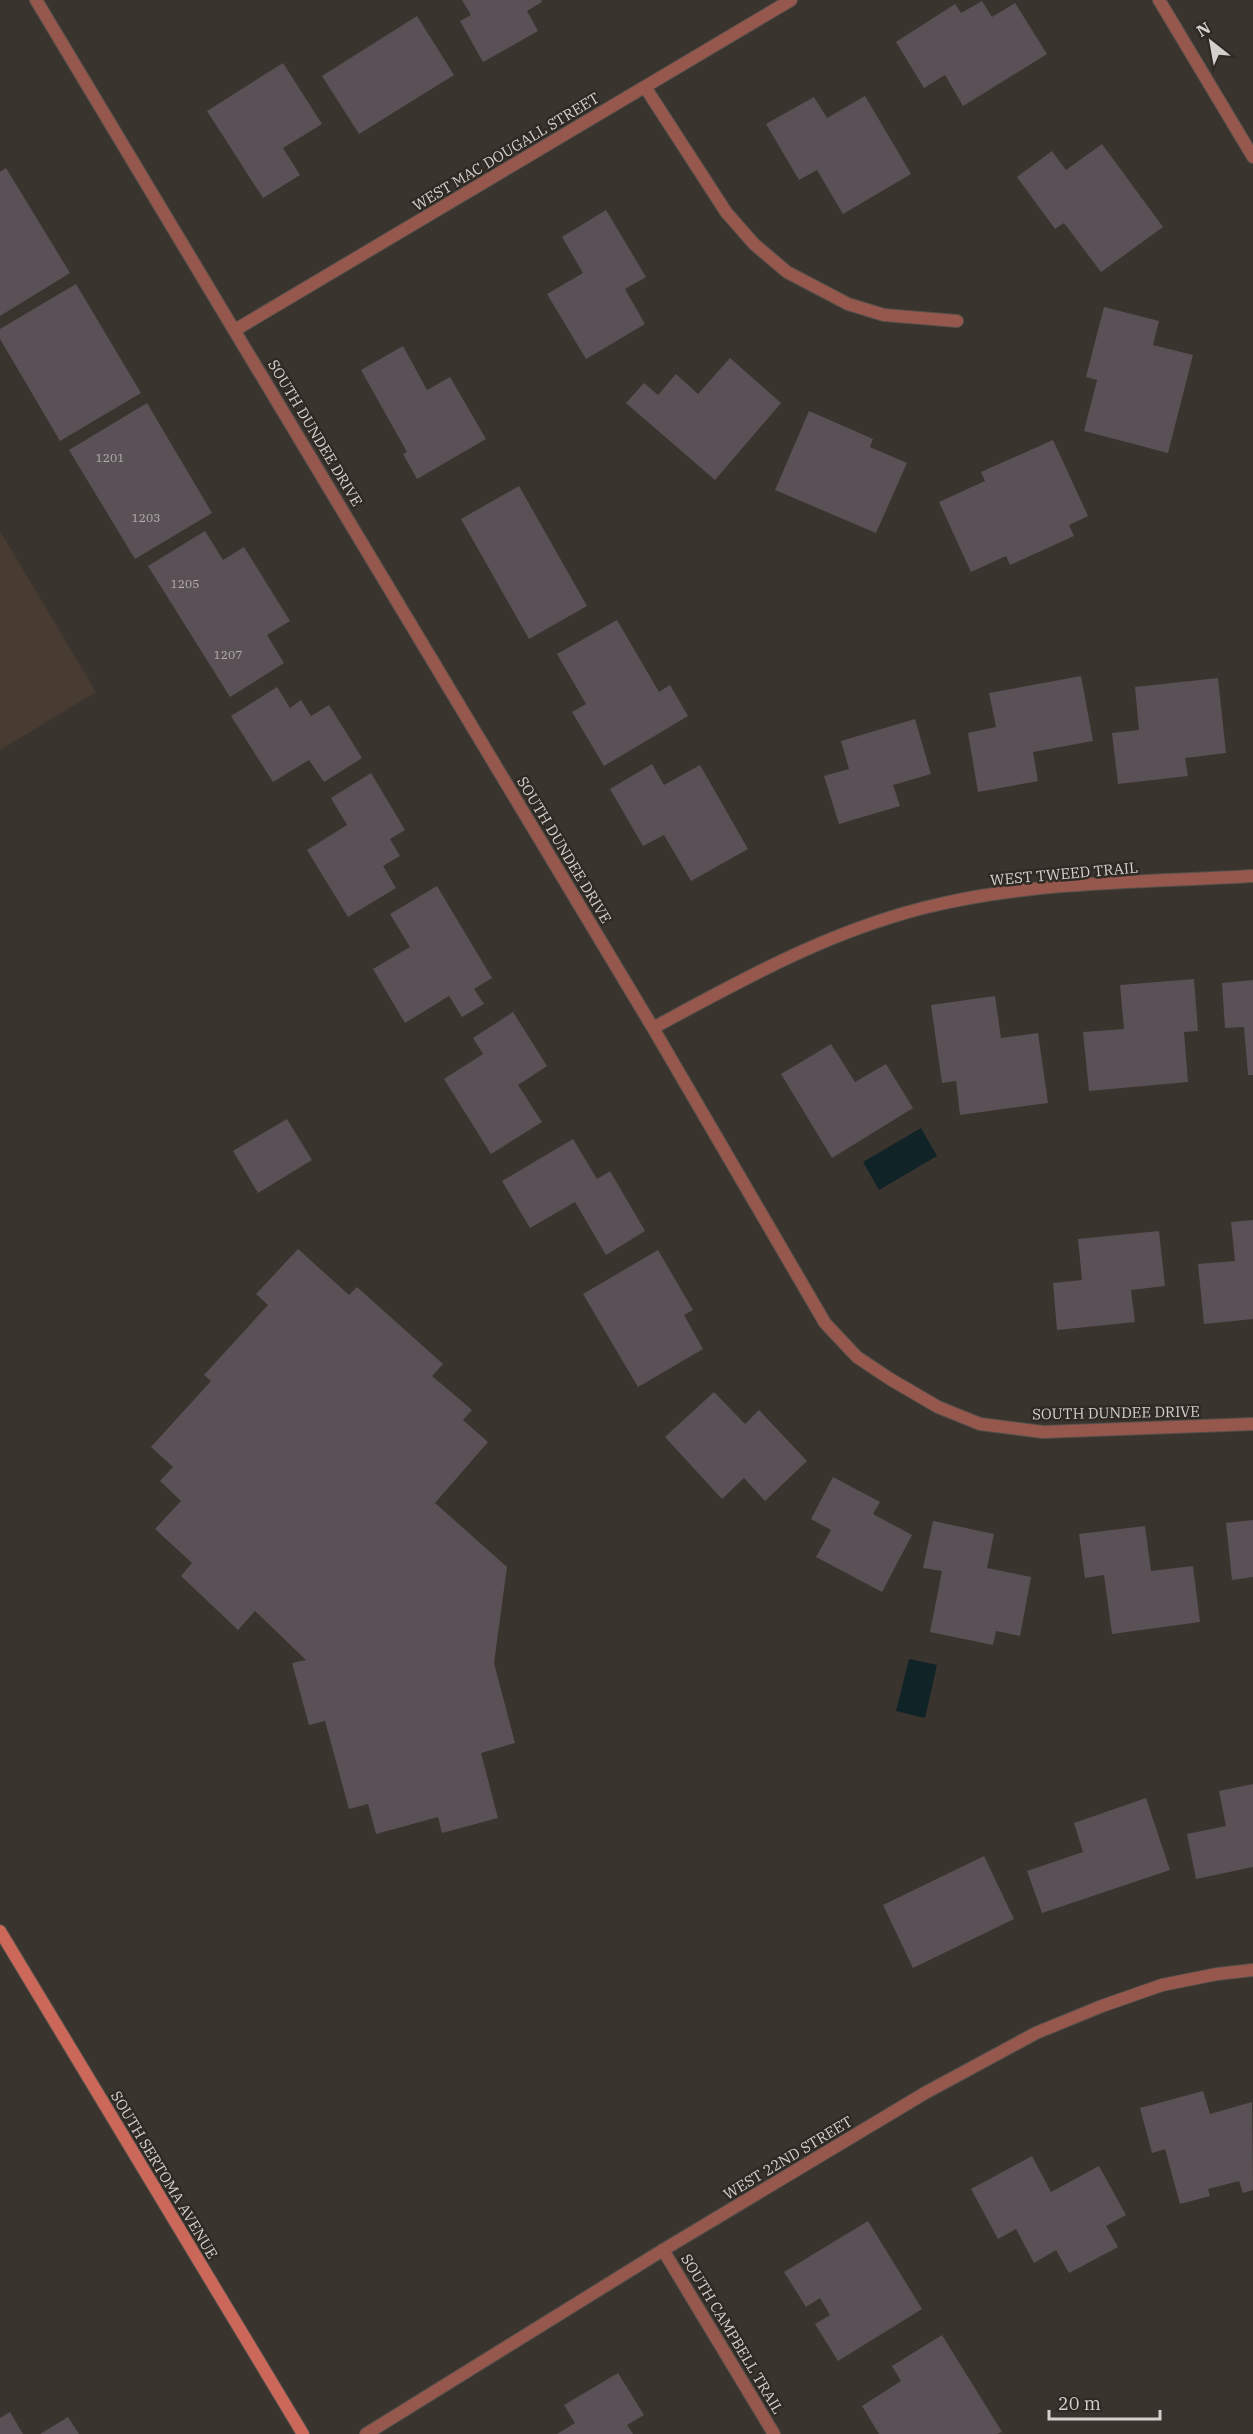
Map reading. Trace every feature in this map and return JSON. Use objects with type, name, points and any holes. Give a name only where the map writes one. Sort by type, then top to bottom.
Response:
[{"type":"main road","name":"SOUTH SERTOMA AVENUE","points":[[0,1930],[303,2434]]},
{"type":"street","name":"SOUTH DUNDEE DRIVE","points":[[36,0],[653,1028],[825,1323],[857,1357],[890,1379],[938,1407],[980,1424],[1043,1432],[1253,1424]]},
{"type":"street","name":"WEST MAC DOUGALL STREET","points":[[236,330],[791,0]]},
{"type":"street","points":[[1159,0],[1253,157]]},
{"type":"street","points":[[645,87],[726,212],[754,244],[787,272],[848,304],[884,315],[957,321]]},
{"type":"street","name":"WEST TWEED TRAIL","points":[[653,1028],[761,969],[831,937],[940,904],[1022,890],[1253,876]]},
{"type":"street","name":"WEST 22ND STREET","points":[[366,2434],[663,2250],[926,2093],[1036,2033],[1162,1985],[1217,1974],[1253,1970]]},
{"type":"street","name":"SOUTH CAMPBELL TRAIL","points":[[663,2250],[774,2434]]},
{"type":"shaded area","points":[[0,531],[96,692],[0,750]]},
{"type":"water","points":[[921,1128],[937,1156],[879,1190],[863,1162]]},
{"type":"water","points":[[909,1659],[937,1665],[925,1718],[896,1711]]},
{"type":"building","points":[[462,0],[541,0],[542,2],[527,11],[538,31],[483,62],[460,21],[471,15]]},
{"type":"building","points":[[982,1],[992,17],[1015,3],[1047,54],[963,106],[945,75],[924,88],[896,42],[955,4],[961,13]]},
{"type":"building","points":[[417,16],[454,75],[359,134],[322,76]]},
{"type":"building","points":[[283,63],[322,124],[283,148],[300,175],[263,198],[207,111]]},
{"type":"building","points":[[865,96],[911,174],[843,214],[817,170],[799,180],[766,124],[814,97],[827,118]]},
{"type":"building","points":[[1102,144],[1163,227],[1101,272],[1064,223],[1055,229],[1017,177],[1052,151],[1066,170]]},
{"type":"building","points":[[6,168],[70,273],[0,316],[0,172]]},
{"type":"building","points":[[606,210],[646,277],[625,289],[645,324],[586,359],[547,294],[583,273],[562,237]]},
{"type":"building","points":[[76,284],[141,393],[60,441],[0,339],[0,329]]},
{"type":"building","points":[[1104,307],[1159,321],[1153,345],[1193,355],[1168,453],[1084,431],[1097,380],[1086,377]]},
{"type":"building","points":[[403,346],[427,390],[450,377],[486,439],[417,479],[403,454],[407,452],[361,370]]},
{"type":"building","points":[[730,358],[781,403],[715,480],[626,403],[644,383],[658,395],[676,374],[698,394]]},
{"type":"building","points":[[147,403],[212,513],[135,559],[69,450]]},
{"type":"building","points":[[809,411],[873,439],[870,447],[907,463],[876,533],[775,490]]},
{"type":"building","points":[[1053,440],[1088,516],[1069,525],[1074,536],[1010,565],[1006,556],[971,572],[939,502],[985,481],[981,472]]},
{"type":"building","points":[[519,486],[587,606],[529,639],[461,519]]},
{"type":"building","points":[[205,531],[223,560],[244,547],[290,621],[267,635],[284,663],[230,697],[148,566]]},
{"type":"building","points":[[617,620],[659,692],[670,685],[688,716],[604,766],[572,712],[586,704],[557,654]]},
{"type":"building","points":[[1081,676],[1093,741],[1033,752],[1038,781],[978,792],[968,733],[996,727],[989,693]]},
{"type":"building","points":[[1218,678],[1226,753],[1185,758],[1188,776],[1118,784],[1112,733],[1139,730],[1135,687]]},
{"type":"building","points":[[277,687],[290,708],[301,700],[311,716],[329,705],[362,758],[324,782],[309,760],[273,782],[231,716]]},
{"type":"building","points":[[915,719],[931,774],[893,785],[900,806],[839,824],[824,776],[849,769],[841,741]]},
{"type":"building","points":[[652,764],[664,785],[700,765],[748,849],[691,881],[664,835],[643,846],[610,789]]},
{"type":"building","points":[[371,773],[405,830],[390,839],[400,856],[383,866],[396,888],[348,917],[307,850],[347,825],[331,798]]},
{"type":"building","points":[[437,886],[492,978],[474,989],[484,1004],[462,1017],[449,996],[405,1023],[373,969],[410,947],[390,914]]},
{"type":"building","points":[[1194,979],[1198,1031],[1184,1032],[1188,1082],[1089,1091],[1083,1032],[1124,1029],[1120,985]]},
{"type":"building","points":[[1253,980],[1253,1075],[1248,1075],[1244,1027],[1225,1028],[1222,983]]},
{"type":"building","points":[[995,996],[1001,1038],[1038,1033],[1048,1103],[960,1115],[956,1081],[942,1083],[931,1005]]},
{"type":"building","points":[[513,1012],[547,1066],[518,1085],[542,1122],[491,1154],[444,1079],[483,1054],[473,1038]]},
{"type":"building","points":[[831,1044],[855,1082],[886,1064],[913,1108],[832,1158],[781,1074]]},
{"type":"building","points":[[287,1119],[312,1160],[258,1193],[233,1151]]},
{"type":"building","points":[[573,1139],[597,1179],[610,1171],[645,1231],[606,1255],[575,1202],[530,1228],[502,1181]]},
{"type":"building","points":[[1253,1220],[1253,1319],[1204,1324],[1198,1264],[1235,1261],[1231,1222]]},
{"type":"building","points":[[1159,1231],[1165,1286],[1131,1290],[1135,1322],[1057,1330],[1053,1283],[1082,1280],[1078,1239]]},
{"type":"building","points":[[298,1249],[349,1295],[357,1287],[443,1364],[432,1376],[472,1410],[463,1420],[488,1442],[435,1503],[507,1567],[494,1663],[515,1743],[481,1753],[498,1818],[442,1833],[438,1817],[376,1834],[368,1804],[349,1809],[325,1721],[309,1725],[292,1663],[306,1660],[255,1611],[238,1630],[181,1576],[192,1563],[155,1529],[181,1501],[160,1481],[173,1467],[151,1447],[211,1381],[204,1375],[268,1305],[256,1294]]},
{"type":"building","points":[[658,1250],[693,1310],[684,1315],[703,1349],[638,1387],[583,1294]]},
{"type":"building","points":[[714,1392],[745,1424],[759,1410],[807,1461],[765,1501],[744,1478],[722,1499],[665,1437]]},
{"type":"building","points":[[833,1477],[880,1502],[873,1514],[912,1535],[882,1592],[816,1557],[831,1530],[811,1519]]},
{"type":"building","points":[[1253,1520],[1253,1577],[1232,1580],[1226,1523]]},
{"type":"building","points":[[933,1521],[994,1534],[987,1568],[1031,1577],[1020,1636],[996,1631],[993,1645],[930,1632],[942,1571],[923,1568]]},
{"type":"building","points":[[1145,1526],[1151,1571],[1193,1566],[1200,1622],[1112,1634],[1104,1575],[1085,1578],[1079,1534]]},
{"type":"building","points":[[1253,1784],[1253,1867],[1196,1879],[1187,1834],[1226,1826],[1219,1791]]},
{"type":"building","points":[[1146,1798],[1170,1870],[1042,1913],[1027,1871],[1083,1852],[1074,1823]]},
{"type":"building","points":[[984,1856],[1014,1919],[913,1968],[883,1905]]},
{"type":"building","points":[[1203,2091],[1210,2114],[1252,2102],[1253,2190],[1243,2193],[1239,2181],[1208,2189],[1210,2196],[1180,2204],[1165,2149],[1152,2153],[1140,2108]]},
{"type":"building","points":[[1032,2156],[1051,2192],[1099,2166],[1126,2215],[1106,2226],[1118,2247],[1069,2273],[1056,2250],[1034,2263],[1016,2229],[998,2239],[971,2189]]},
{"type":"building","points":[[868,2221],[922,2309],[838,2361],[815,2324],[830,2315],[820,2298],[806,2307],[784,2272]]},
{"type":"building","points":[[942,2335],[1002,2432],[997,2434],[879,2434],[862,2406],[901,2381],[892,2366]]},
{"type":"building","points":[[618,2373],[644,2415],[627,2425],[633,2434],[557,2434],[575,2423],[564,2405]]},
{"type":"building","points":[[10,2412],[23,2434],[0,2434],[0,2418]]},
{"type":"building","points":[[68,2417],[79,2434],[40,2434]]}]
